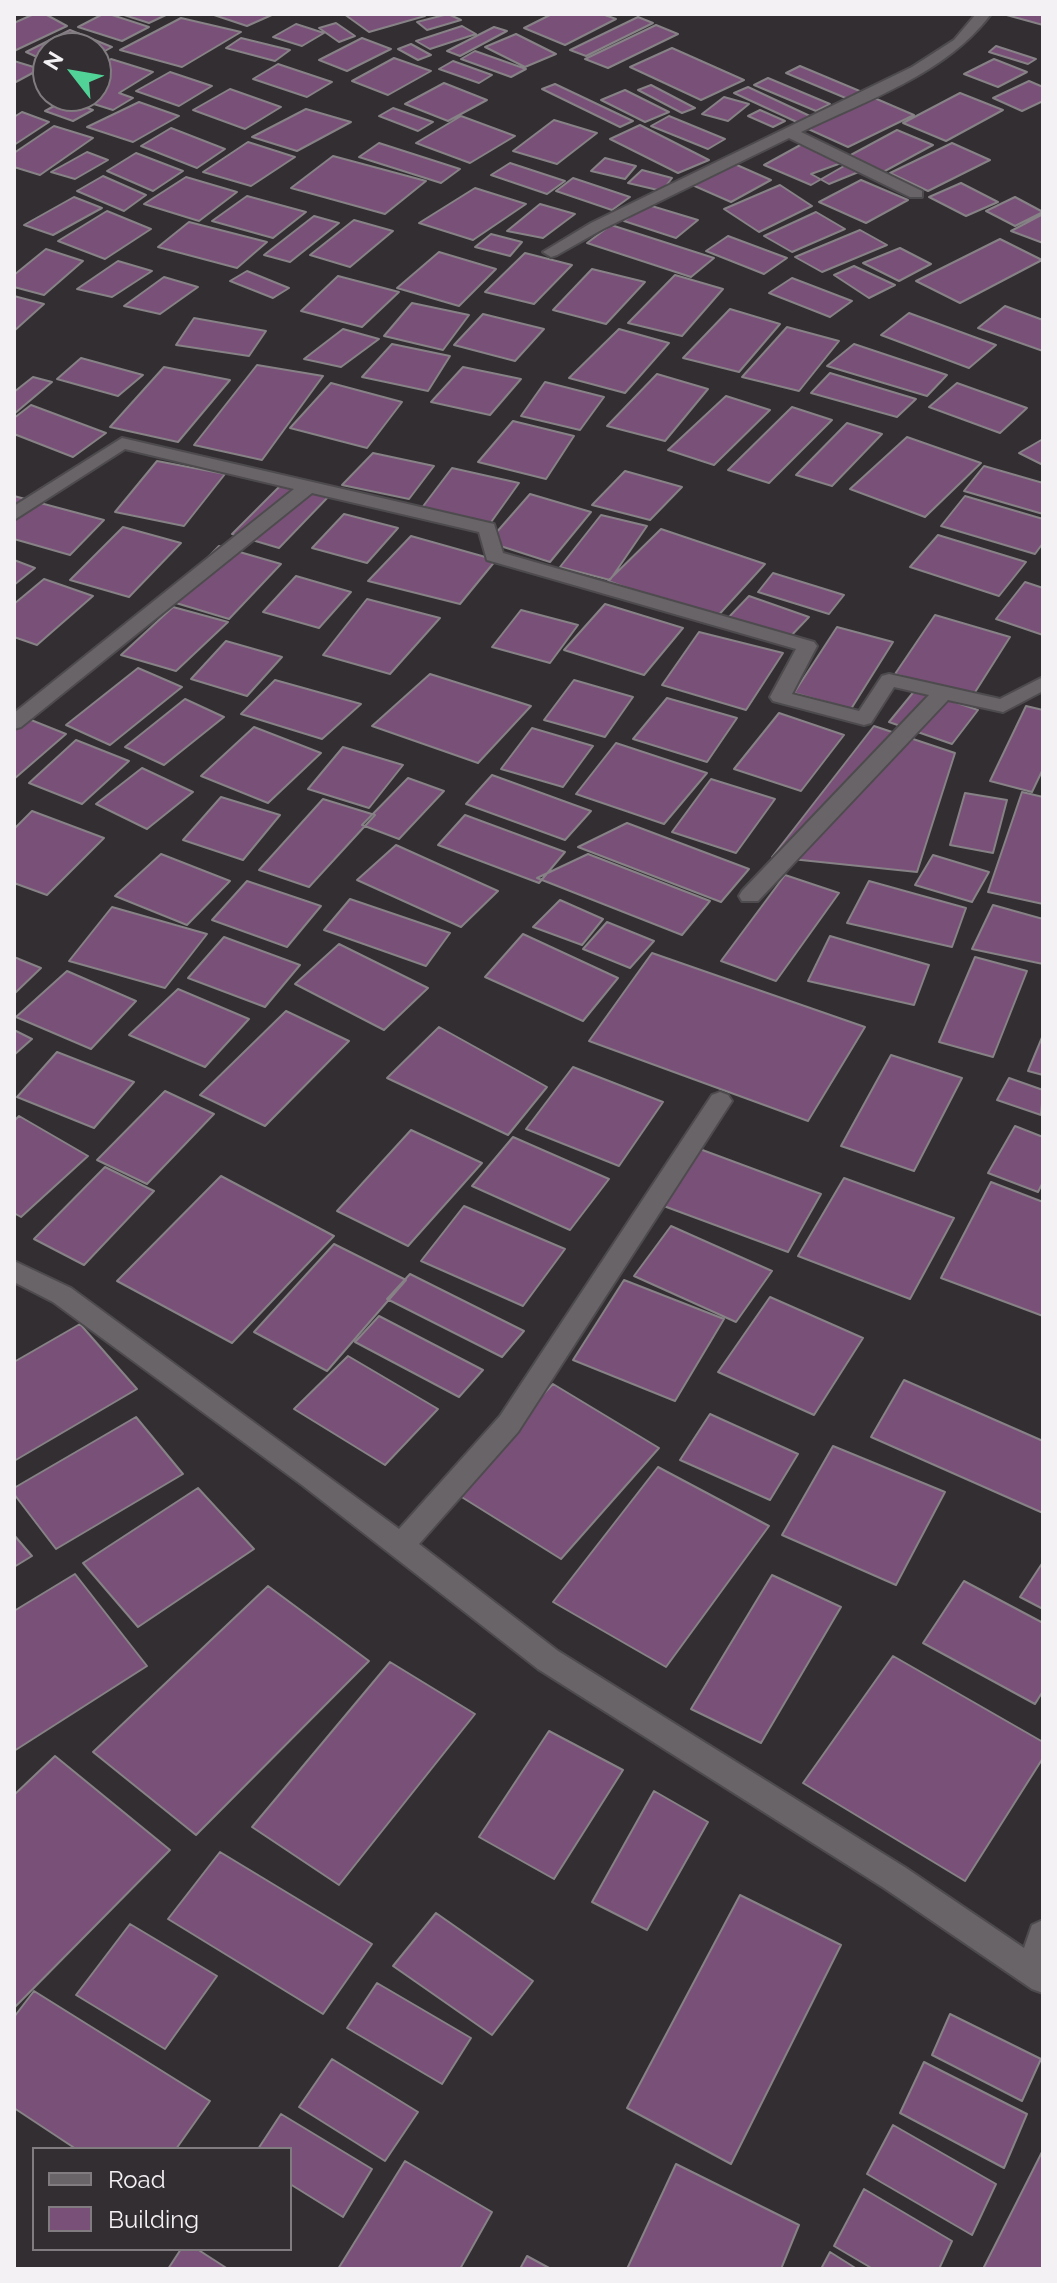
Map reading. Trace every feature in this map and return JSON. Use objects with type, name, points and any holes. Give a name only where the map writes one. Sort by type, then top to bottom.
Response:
[{"type":"street","points":[[551,252],[597,226],[917,70],[959,43],[984,14]]},
{"type":"street","points":[[788,132],[916,194]]},
{"type":"street","points":[[14,514],[122,443],[487,528],[494,556],[807,646],[780,697],[864,719],[889,680],[1003,706],[1043,683]]},
{"type":"street","points":[[14,723],[310,485]]},
{"type":"street","points":[[750,896],[943,693]]},
{"type":"street","points":[[400,1546],[509,1424],[720,1101]]},
{"type":"street","points":[[14,1271],[62,1295],[312,1477],[548,1660],[895,1878],[1038,1975],[1043,1935]]},
{"type":"building","points":[[34,14],[45,14],[67,26],[54,32],[32,32],[32,43],[14,51],[14,23]]},
{"type":"building","points":[[109,14],[149,27],[122,41],[112,38],[112,32],[94,32],[78,27]]},
{"type":"building","points":[[121,14],[168,14],[149,23]]},
{"type":"building","points":[[211,14],[274,14],[247,26]]},
{"type":"building","points":[[344,14],[422,14],[425,16],[369,32]]},
{"type":"building","points":[[448,14],[461,20],[427,30],[417,22]]},
{"type":"building","points":[[552,14],[602,14],[616,19],[565,45],[524,28]]},
{"type":"building","points":[[1003,14],[1043,14],[1043,25]]},
{"type":"building","points":[[638,17],[653,23],[586,56],[570,50]]},
{"type":"building","points":[[181,18],[241,32],[182,67],[120,50]]},
{"type":"building","points":[[336,23],[355,36],[339,42],[319,28]]},
{"type":"building","points":[[296,24],[324,33],[302,46],[273,37]]},
{"type":"building","points":[[656,25],[678,34],[608,68],[585,59]]},
{"type":"building","points":[[462,26],[476,34],[430,49],[416,41]]},
{"type":"building","points":[[494,27],[507,31],[460,56],[447,51]]},
{"type":"building","points":[[516,34],[556,54],[525,67],[485,47]]},
{"type":"building","points":[[241,38],[290,50],[275,61],[226,48]]},
{"type":"building","points":[[362,38],[391,49],[347,71],[319,60]]},
{"type":"building","points":[[411,44],[431,55],[418,60],[398,49]]},
{"type":"building","points":[[996,46],[1036,59],[1028,64],[989,52]]},
{"type":"building","points":[[672,48],[744,80],[701,100],[630,67]]},
{"type":"building","points":[[475,51],[526,69],[511,77],[461,59]]},
{"type":"building","points":[[394,58],[431,71],[388,95],[352,81]]},
{"type":"building","points":[[112,59],[153,72],[119,93],[133,98],[113,110]]},
{"type":"building","points":[[994,59],[1027,72],[998,87],[964,74]]},
{"type":"building","points":[[14,61],[32,67],[32,73],[14,83]]},
{"type":"building","points":[[453,61],[492,75],[479,83],[439,69]]},
{"type":"building","points":[[278,64],[332,82],[307,97],[253,79]]},
{"type":"building","points":[[800,66],[862,92],[848,99],[786,73]]},
{"type":"building","points":[[170,72],[212,86],[179,106],[136,91]]},
{"type":"building","points":[[768,78],[830,104],[816,111],[754,85]]},
{"type":"building","points":[[1029,81],[1043,87],[1043,101],[1022,111],[993,98]]},
{"type":"building","points":[[444,83],[487,100],[448,121],[405,104]]},
{"type":"building","points":[[555,84],[633,121],[620,127],[542,89]]},
{"type":"building","points":[[651,85],[695,108],[682,113],[638,90]]},
{"type":"building","points":[[748,87],[812,117],[799,123],[734,93]]},
{"type":"building","points":[[230,89],[281,107],[245,129],[193,110]]},
{"type":"building","points":[[625,90],[669,112],[645,122],[601,100]]},
{"type":"building","points":[[960,93],[1003,110],[946,141],[903,123]]},
{"type":"building","points":[[724,97],[749,104],[728,121],[702,114]]},
{"type":"building","points":[[872,97],[914,115],[848,147],[806,128]]},
{"type":"building","points":[[139,102],[179,116],[133,142],[87,127]]},
{"type":"building","points":[[393,108],[433,122],[418,131],[379,116]]},
{"type":"building","points":[[306,109],[351,122],[297,151],[252,137]]},
{"type":"building","points":[[760,110],[785,121],[773,127],[748,116]]},
{"type":"building","points":[[22,112],[49,122],[14,145],[14,117]]},
{"type":"building","points":[[48,112],[89,112],[73,121]]},
{"type":"building","points":[[461,116],[515,136],[470,163],[416,143]]},
{"type":"building","points":[[669,116],[725,139],[708,149],[651,126]]},
{"type":"building","points":[[554,120],[597,133],[557,164],[513,151]]},
{"type":"building","points":[[640,125],[709,160],[678,173],[610,139]]},
{"type":"building","points":[[54,126],[93,138],[40,175],[14,167],[14,153]]},
{"type":"building","points":[[171,128],[225,149],[197,168],[141,146]]},
{"type":"building","points":[[897,130],[933,145],[883,172],[847,157]]},
{"type":"building","points":[[248,142],[295,157],[251,186],[203,172]]},
{"type":"building","points":[[379,143],[460,169],[441,183],[359,157]]},
{"type":"building","points":[[804,143],[851,162],[811,185],[764,165]]},
{"type":"building","points":[[952,143],[990,160],[928,191],[890,173]]},
{"type":"building","points":[[87,152],[108,160],[75,179],[51,172]]},
{"type":"building","points":[[136,153],[183,171],[153,191],[107,171]]},
{"type":"building","points":[[333,156],[426,181],[385,214],[291,188]]},
{"type":"building","points":[[605,158],[636,166],[625,179],[591,171]]},
{"type":"building","points":[[730,162],[771,180],[731,202],[690,184]]},
{"type":"building","points":[[844,162],[861,171],[829,184],[811,174]]},
{"type":"building","points":[[510,163],[565,181],[547,194],[491,175]]},
{"type":"building","points":[[642,170],[672,178],[662,191],[628,183]]},
{"type":"building","points":[[103,176],[146,195],[124,211],[77,191]]},
{"type":"building","points":[[186,177],[237,192],[199,221],[144,204]]},
{"type":"building","points":[[573,178],[630,197],[612,210],[556,191]]},
{"type":"building","points":[[861,180],[908,200],[866,223],[819,202]]},
{"type":"building","points":[[961,183],[998,202],[966,216],[929,197]]},
{"type":"building","points":[[780,185],[812,206],[759,232],[724,209]]},
{"type":"building","points":[[475,188],[526,204],[473,240],[419,223]]},
{"type":"building","points":[[247,196],[306,212],[273,238],[212,221]]},
{"type":"building","points":[[74,197],[102,208],[53,235],[24,225]]},
{"type":"building","points":[[1015,197],[1043,212],[1015,226],[986,211]]},
{"type":"building","points":[[540,204],[575,214],[543,238],[507,231]]},
{"type":"building","points":[[645,204],[698,220],[676,238],[624,221]]},
{"type":"building","points":[[107,211],[151,229],[105,259],[58,241]]},
{"type":"building","points":[[816,212],[845,229],[792,252],[764,236]]},
{"type":"building","points":[[1043,214],[1043,243],[1011,231]]},
{"type":"building","points":[[314,216],[339,223],[290,262],[264,255]]},
{"type":"building","points":[[354,220],[393,231],[350,267],[310,255]]},
{"type":"building","points":[[189,222],[267,242],[237,268],[158,247]]},
{"type":"building","points":[[611,225],[714,258],[691,277],[587,243]]},
{"type":"building","points":[[860,230],[887,245],[822,272],[795,257]]},
{"type":"building","points":[[491,234],[522,242],[510,256],[475,247]]},
{"type":"building","points":[[728,236],[787,258],[764,274],[706,251]]},
{"type":"building","points":[[1000,239],[1042,260],[960,303],[916,281]]},
{"type":"building","points":[[900,248],[931,264],[899,281],[863,263]]},
{"type":"building","points":[[46,249],[83,261],[44,295],[14,287],[14,275]]},
{"type":"building","points":[[439,252],[496,269],[459,306],[397,288]]},
{"type":"building","points":[[525,253],[572,265],[534,304],[485,292]]},
{"type":"building","points":[[118,261],[152,271],[112,297],[77,289]]},
{"type":"building","points":[[854,266],[895,285],[869,298],[834,275]]},
{"type":"building","points":[[592,269],[645,282],[606,324],[553,310]]},
{"type":"building","points":[[247,271],[289,288],[273,298],[230,281]]},
{"type":"building","points":[[675,275],[723,289],[682,336],[628,323]]},
{"type":"building","points":[[338,276],[399,292],[362,327],[301,311]]},
{"type":"building","points":[[164,277],[198,287],[160,314],[124,306]]},
{"type":"building","points":[[792,278],[852,301],[830,317],[769,293]]},
{"type":"building","points":[[14,296],[44,304],[14,331]]},
{"type":"building","points":[[412,303],[469,315],[443,350],[384,336]]},
{"type":"building","points":[[1005,306],[1043,320],[1043,351],[978,328]]},
{"type":"building","points":[[730,309],[780,324],[739,372],[683,358]]},
{"type":"building","points":[[909,313],[996,345],[969,368],[881,335]]},
{"type":"building","points":[[483,314],[544,329],[515,361],[454,345]]},
{"type":"building","points":[[194,318],[266,331],[249,356],[176,345]]},
{"type":"building","points":[[787,327],[839,341],[799,391],[742,377]]},
{"type":"building","points":[[343,329],[379,339],[341,367],[304,359]]},
{"type":"building","points":[[619,329],[669,343],[625,393],[569,378]]},
{"type":"building","points":[[392,344],[450,356],[428,391],[362,377]]},
{"type":"building","points":[[854,344],[947,375],[927,396],[827,366]]},
{"type":"building","points":[[81,358],[143,375],[118,396],[57,379]]},
{"type":"building","points":[[257,365],[323,376],[262,460],[194,445]]},
{"type":"building","points":[[164,367],[230,380],[178,442],[110,427]]},
{"type":"building","points":[[463,367],[521,379],[490,415],[431,402]]},
{"type":"building","points":[[830,373],[916,399],[897,417],[811,393]]},
{"type":"building","points":[[657,374],[708,389],[665,441],[607,426]]},
{"type":"building","points":[[33,377],[52,382],[14,414],[14,392]]},
{"type":"building","points":[[545,382],[604,397],[580,430],[521,416]]},
{"type":"building","points":[[331,383],[402,402],[367,448],[290,428]]},
{"type":"building","points":[[957,383],[1027,408],[1000,433],[929,407]]},
{"type":"building","points":[[726,396],[770,410],[714,465],[668,450]]},
{"type":"building","points":[[31,405],[106,433],[73,457],[14,434],[14,418]]},
{"type":"building","points":[[792,407],[832,420],[769,483],[728,470]]},
{"type":"building","points":[[513,421],[574,436],[546,479],[478,462]]},
{"type":"building","points":[[847,423],[882,434],[832,486],[796,475]]},
{"type":"building","points":[[907,437],[981,463],[925,517],[850,489]]},
{"type":"building","points":[[1043,439],[1043,465],[1019,453]]},
{"type":"building","points":[[373,453],[434,466],[409,499],[342,485]]},
{"type":"building","points":[[157,461],[225,474],[184,526],[115,512]]},
{"type":"building","points":[[984,466],[1043,483],[1043,514],[964,491]]},
{"type":"building","points":[[452,468],[519,483],[489,525],[421,509]]},
{"type":"building","points":[[625,471],[682,487],[650,520],[592,505]]},
{"type":"building","points":[[284,482],[330,495],[279,548],[232,534]]},
{"type":"building","points":[[530,494],[591,512],[550,562],[488,542]]},
{"type":"building","points":[[14,496],[104,520],[70,555],[14,539]]},
{"type":"building","points":[[965,496],[1043,519],[1043,543],[1035,554],[941,526]]},
{"type":"building","points":[[344,514],[398,528],[367,563],[312,548]]},
{"type":"building","points":[[601,515],[647,526],[610,580],[560,567]]},
{"type":"building","points":[[123,527],[181,543],[129,597],[70,580]]},
{"type":"building","points":[[661,529],[765,564],[715,619],[608,581]]},
{"type":"building","points":[[938,535],[1026,562],[999,596],[910,567]]},
{"type":"building","points":[[411,536],[496,560],[460,604],[368,581]]},
{"type":"building","points":[[219,546],[281,564],[229,619],[166,600]]},
{"type":"building","points":[[14,560],[35,568],[14,585]]},
{"type":"building","points":[[773,573],[844,595],[829,614],[758,592]]},
{"type":"building","points":[[296,576],[351,592],[319,628],[263,612]]},
{"type":"building","points":[[44,579],[93,596],[37,645],[14,637],[14,604]]},
{"type":"building","points":[[1025,582],[1043,588],[1043,635],[996,619]]},
{"type":"building","points":[[749,596],[809,617],[788,639],[728,618]]},
{"type":"building","points":[[367,599],[440,618],[390,674],[323,655]]},
{"type":"building","points":[[605,604],[683,628],[644,675],[564,650]]},
{"type":"building","points":[[173,607],[228,622],[176,671],[121,655]]},
{"type":"building","points":[[521,610],[578,625],[550,663],[492,647]]},
{"type":"building","points":[[935,615],[1010,637],[972,697],[895,674]]},
{"type":"building","points":[[837,627],[893,642],[851,709],[794,693]]},
{"type":"building","points":[[699,632],[783,653],[746,710],[662,685]]},
{"type":"building","points":[[226,641],[282,657],[247,696],[191,679]]},
{"type":"building","points":[[138,668],[182,687],[110,745],[66,725]]},
{"type":"building","points":[[430,674],[531,706],[478,763],[372,726]]},
{"type":"building","points":[[275,680],[361,704],[322,739],[241,714]]},
{"type":"building","points":[[574,680],[633,697],[605,737],[544,720]]},
{"type":"building","points":[[916,689],[978,710],[952,744],[889,722]]},
{"type":"building","points":[[667,698],[737,718],[707,762],[633,739]]},
{"type":"building","points":[[185,699],[224,717],[164,765],[125,747]]},
{"type":"building","points":[[1026,706],[1043,710],[1043,769],[1032,792],[990,781]]},
{"type":"building","points":[[779,713],[844,735],[801,791],[734,769]]},
{"type":"building","points":[[26,718],[66,734],[14,779],[14,729]]},
{"type":"building","points":[[874,726],[955,753],[917,872],[772,857]]},
{"type":"building","points":[[254,727],[321,753],[268,803],[201,776]]},
{"type":"building","points":[[532,728],[593,746],[563,787],[501,769]]},
{"type":"building","points":[[76,740],[129,761],[82,804],[29,783]]},
{"type":"building","points":[[616,743],[707,773],[664,824],[576,794]]},
{"type":"building","points":[[343,747],[403,765],[369,808],[308,789]]},
{"type":"building","points":[[142,768],[193,792],[147,829],[96,804]]},
{"type":"building","points":[[492,775],[591,811],[565,840],[466,804]]},
{"type":"building","points":[[408,778],[444,791],[399,839],[362,825]]},
{"type":"building","points":[[711,779],[775,799],[736,853],[672,832]]},
{"type":"building","points":[[1022,792],[1043,797],[1043,904],[988,892]]},
{"type":"building","points":[[965,793],[1007,800],[993,853],[950,845]]},
{"type":"building","points":[[221,797],[280,815],[243,860],[183,840]]},
{"type":"building","points":[[323,799],[375,815],[309,887],[259,870]]},
{"type":"building","points":[[32,811],[104,838],[47,895],[14,883],[14,829]]},
{"type":"building","points":[[465,815],[565,852],[539,883],[438,845]]},
{"type":"building","points":[[627,823],[749,869],[721,902],[578,847]]},
{"type":"building","points":[[396,845],[498,891],[461,927],[357,880]]},
{"type":"building","points":[[161,854],[230,881],[187,925],[115,896]]},
{"type":"building","points":[[588,854],[710,901],[682,935],[537,878]]},
{"type":"building","points":[[933,855],[989,872],[972,902],[915,885]]},
{"type":"building","points":[[785,875],[839,893],[776,981],[721,961]]},
{"type":"building","points":[[247,881],[321,906],[287,947],[212,920]]},
{"type":"building","points":[[869,881],[966,908],[952,947],[847,923]]},
{"type":"building","points":[[350,899],[450,933],[426,966],[324,930]]},
{"type":"building","points":[[560,900],[603,919],[582,945],[533,927]]},
{"type":"building","points":[[993,905],[1043,919],[1043,964],[972,949]]},
{"type":"building","points":[[112,907],[207,934],[165,988],[69,961]]},
{"type":"building","points":[[607,922],[654,941],[630,968],[583,949]]},
{"type":"building","points":[[523,934],[618,978],[583,1021],[485,977]]},
{"type":"building","points":[[830,936],[929,965],[914,1005],[808,981]]},
{"type":"building","points":[[224,937],[300,965],[265,1007],[188,978]]},
{"type":"building","points":[[339,944],[428,988],[384,1030],[295,984]]},
{"type":"building","points":[[652,953],[865,1027],[808,1121],[589,1041]]},
{"type":"building","points":[[14,957],[41,968],[14,994]]},
{"type":"building","points":[[975,957],[1027,971],[993,1057],[939,1042]]},
{"type":"building","points":[[67,971],[136,1001],[91,1049],[16,1017]]},
{"type":"building","points":[[178,989],[249,1019],[205,1067],[129,1035]]},
{"type":"building","points":[[286,1011],[349,1041],[265,1126],[200,1095]]},
{"type":"building","points":[[439,1027],[547,1087],[508,1135],[387,1078]]},
{"type":"building","points":[[14,1030],[32,1039],[14,1055]]},
{"type":"building","points":[[1043,1035],[1043,1075],[1028,1071]]},
{"type":"building","points":[[57,1052],[134,1082],[94,1128],[17,1097]]},
{"type":"building","points":[[891,1055],[962,1078],[914,1171],[841,1146]]},
{"type":"building","points":[[573,1067],[663,1102],[619,1166],[526,1129]]},
{"type":"building","points":[[1009,1078],[1043,1090],[1041,1115],[997,1100]]},
{"type":"building","points":[[165,1091],[214,1114],[147,1184],[97,1160]]},
{"type":"building","points":[[19,1116],[88,1156],[21,1217],[14,1213],[14,1121]]},
{"type":"building","points":[[1015,1126],[1043,1137],[1043,1182],[1038,1192],[988,1173]]},
{"type":"building","points":[[411,1130],[482,1163],[408,1246],[337,1211]]},
{"type":"building","points":[[513,1137],[609,1179],[570,1230],[472,1186]]},
{"type":"building","points":[[697,1148],[821,1194],[788,1252],[661,1205]]},
{"type":"building","points":[[105,1167],[154,1191],[84,1265],[34,1239]]},
{"type":"building","points":[[221,1176],[334,1236],[232,1343],[117,1281]]},
{"type":"building","points":[[844,1178],[954,1218],[910,1299],[798,1256]]},
{"type":"building","points":[[991,1182],[1043,1202],[1043,1316],[941,1278]]},
{"type":"building","points":[[464,1206],[565,1249],[523,1306],[421,1261]]},
{"type":"building","points":[[671,1226],[772,1271],[736,1322],[634,1276]]},
{"type":"building","points":[[334,1244],[406,1280],[327,1371],[254,1332]]},
{"type":"building","points":[[410,1274],[524,1331],[502,1357],[387,1299]]},
{"type":"building","points":[[624,1280],[724,1319],[675,1401],[573,1360]]},
{"type":"building","points":[[770,1297],[863,1338],[814,1415],[718,1372]]},
{"type":"building","points":[[379,1316],[483,1370],[459,1397],[355,1342]]},
{"type":"building","points":[[80,1324],[137,1389],[14,1461],[14,1362]]},
{"type":"building","points":[[348,1356],[438,1409],[385,1465],[294,1409]]},
{"type":"building","points":[[904,1380],[1043,1441],[1043,1513],[871,1437]]},
{"type":"building","points":[[553,1384],[659,1448],[561,1559],[452,1491]]},
{"type":"building","points":[[710,1414],[798,1454],[770,1500],[680,1460]]},
{"type":"building","points":[[136,1417],[183,1474],[56,1549],[14,1494],[14,1488]]},
{"type":"building","points":[[833,1446],[945,1492],[896,1585],[782,1535]]},
{"type":"building","points":[[658,1467],[769,1526],[666,1667],[553,1602]]},
{"type":"building","points":[[198,1488],[254,1549],[138,1627],[83,1563]]},
{"type":"building","points":[[14,1535],[32,1556],[14,1567]]},
{"type":"building","points":[[1043,1562],[1043,1609],[1020,1597]]},
{"type":"building","points":[[75,1574],[147,1666],[14,1751],[14,1611]]},
{"type":"building","points":[[772,1575],[841,1607],[761,1743],[691,1709]]},
{"type":"building","points":[[964,1581],[1043,1623],[1043,1691],[1035,1704],[923,1643]]},
{"type":"building","points":[[268,1586],[369,1661],[196,1835],[93,1752]]},
{"type":"building","points":[[893,1656],[1043,1742],[1043,1758],[965,1881],[803,1783]]},
{"type":"building","points":[[390,1662],[475,1714],[339,1885],[252,1827]]},
{"type":"building","points":[[549,1731],[623,1770],[554,1879],[479,1837]]},
{"type":"building","points":[[55,1756],[170,1850],[14,2008],[14,1795]]},
{"type":"building","points":[[654,1791],[708,1822],[647,1930],[592,1902]]},
{"type":"building","points":[[220,1852],[372,1944],[323,2014],[168,1919]]},
{"type":"building","points":[[740,1895],[841,1945],[731,2164],[627,2108]]},
{"type":"building","points":[[436,1913],[533,1981],[492,2035],[393,1966]]},
{"type":"building","points":[[130,1924],[217,1976],[165,2049],[76,1995]]},
{"type":"building","points":[[377,1983],[471,2038],[442,2084],[347,2028]]},
{"type":"building","points":[[34,1991],[210,2101],[177,2147],[73,2147],[14,2108],[14,2017]]},
{"type":"building","points":[[950,2014],[1041,2059],[1022,2101],[932,2055]]},
{"type":"building","points":[[332,2059],[418,2112],[385,2161],[299,2107]]},
{"type":"building","points":[[924,2062],[1027,2114],[1004,2168],[900,2113]]},
{"type":"building","points":[[281,2114],[372,2169],[343,2217],[292,2185],[292,2147],[259,2147]]},
{"type":"building","points":[[893,2125],[996,2184],[972,2235],[867,2174]]},
{"type":"building","points":[[1043,2150],[1043,2269],[983,2269]]},
{"type":"building","points":[[405,2161],[492,2212],[460,2269],[338,2269]]},
{"type":"building","points":[[676,2164],[799,2225],[781,2269],[627,2269]]},
{"type":"building","points":[[864,2189],[952,2241],[939,2269],[873,2269],[834,2246]]},
{"type":"building","points":[[180,2251],[200,2251],[228,2269],[168,2269]]},
{"type":"building","points":[[830,2252],[857,2269],[821,2269]]},
{"type":"building","points":[[527,2256],[551,2269],[520,2269]]}]
